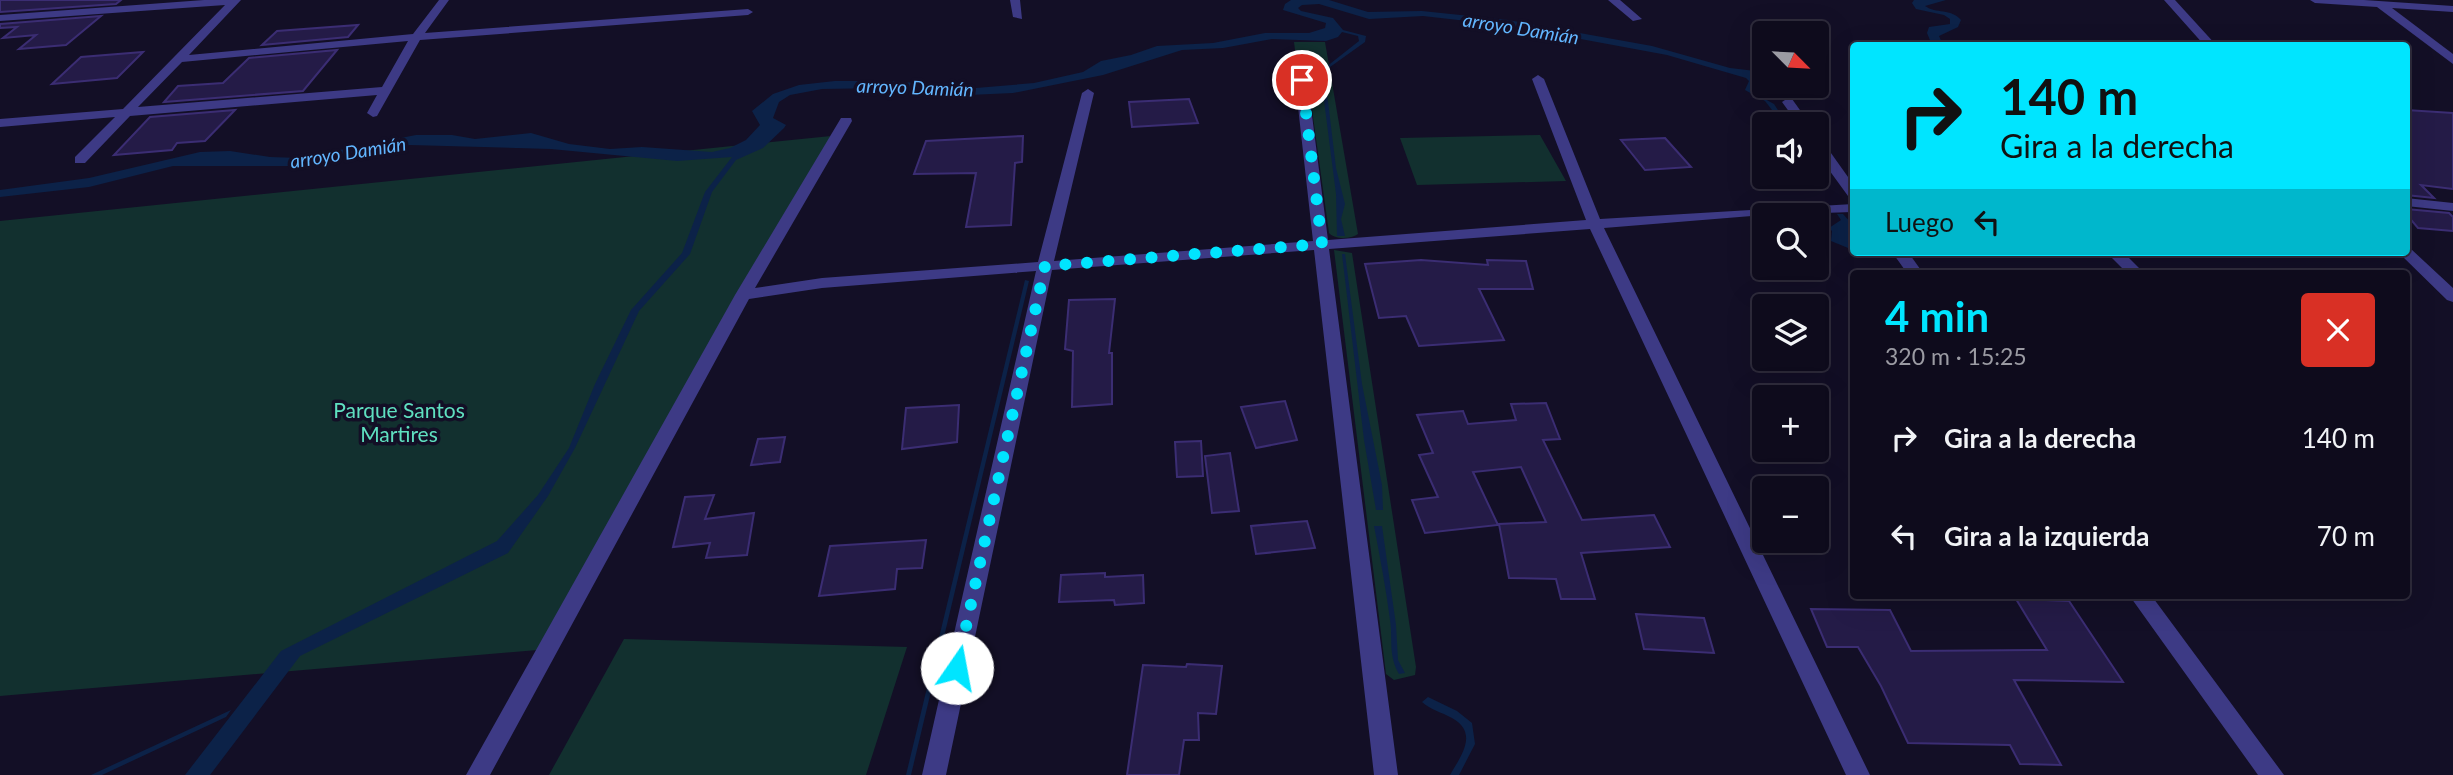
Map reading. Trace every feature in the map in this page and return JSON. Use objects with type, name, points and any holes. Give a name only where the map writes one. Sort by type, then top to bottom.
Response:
[{"type":"street","points":[[373,113],[416,37],[444,0]]},
{"type":"street","points":[[1015,0],[1018,18]]},
{"type":"street","points":[[1613,0],[1637,19]]},
{"type":"street","points":[[2169,0],[2208,42]]},
{"type":"street","points":[[2315,0],[2453,9]]},
{"type":"street","points":[[0,18],[235,1]]},
{"type":"street","points":[[80,160],[235,1]]},
{"type":"street","points":[[2380,5],[2453,60]]},
{"type":"street","points":[[180,59],[416,37],[748,12]]},
{"type":"street","points":[[1298,53],[1386,775]]},
{"type":"street","points":[[1538,79],[1595,225],[1858,775]]},
{"type":"street","points":[[0,122],[388,90]]},
{"type":"street","points":[[934,775],[1045,266],[1088,93]]},
{"type":"street","points":[[1788,103],[1795,112]]},
{"type":"street","points":[[478,775],[743,295],[846,121]]},
{"type":"street","points":[[1829,160],[1850,189]]},
{"type":"street","points":[[2410,202],[2453,207]]},
{"type":"street","points":[[743,295],[822,283],[1797,209],[1850,208]]},
{"type":"street","points":[[2118,256],[2133,270]]},
{"type":"street","points":[[2410,256],[2453,296]]},
{"type":"street","points":[[2143,599],[2272,775]]},
{"type":"green space","points":[[1294,42],[1325,42],[1358,234],[1351,237],[1339,238],[1329,233],[1304,51],[1295,50]]},
{"type":"green space","name":"Parque Santos Martires","points":[[841,135],[549,649],[0,696],[0,221]]},
{"type":"green space","points":[[1540,135],[1566,181],[1417,185],[1400,138]]},
{"type":"green space","points":[[1334,250],[1352,253],[1416,667],[1415,675],[1394,680],[1386,674]]},
{"type":"green space","points":[[624,639],[907,647],[866,775],[549,775]]},
{"type":"water","name":"arroyo Damián","points":[[1291,0],[1329,0],[1368,12],[1422,11],[1508,20],[1652,46],[1730,68],[1752,71],[1752,94],[1745,90],[1749,81],[1746,78],[1667,55],[1511,26],[1423,16],[1369,19],[1319,4],[1302,5],[1298,8],[1301,11],[1333,18],[1343,30],[1366,36],[1365,42],[1330,67],[1326,85],[1336,168],[1345,204],[1341,219],[1345,236],[1337,236],[1336,194],[1322,85],[1326,67],[1359,41],[1358,36],[1342,32],[1338,37],[1326,41],[1272,39],[1223,48],[1182,50],[1103,75],[1013,93],[969,95],[881,88],[822,89],[790,95],[779,102],[773,118],[786,125],[784,128],[763,148],[736,160],[712,192],[690,254],[639,311],[575,448],[548,496],[508,553],[300,656],[210,775],[185,775],[281,651],[497,541],[538,495],[569,448],[595,384],[631,310],[682,253],[705,192],[732,157],[677,161],[551,149],[410,145],[359,152],[303,166],[173,166],[89,187],[0,197],[0,190],[89,178],[200,152],[230,151],[299,158],[416,135],[452,135],[475,139],[531,133],[569,144],[610,149],[642,147],[712,152],[730,148],[746,140],[760,125],[752,111],[773,94],[799,85],[835,81],[891,81],[976,88],[1034,83],[1083,72],[1101,61],[1157,46],[1213,43],[1265,33],[1309,33],[1325,28],[1326,23],[1283,10],[1285,4]]},
{"type":"water","points":[[1914,0],[1946,0],[1925,6],[1957,16],[1961,20],[1958,27],[1939,36],[1942,42],[1931,42],[1927,33],[1929,27],[1950,24],[1950,19],[1944,15],[1916,9],[1912,3]]},
{"type":"water","points":[[1760,98],[1774,104],[1779,112],[1774,112]]},
{"type":"water","points":[[1837,214],[1843,214],[1850,222],[1850,249],[1831,241],[1832,231],[1829,228],[1841,220]]},
{"type":"water","points":[[1342,254],[1345,254],[1362,384],[1382,485],[1383,510],[1376,510],[1364,440]]},
{"type":"water","points":[[1025,280],[1029,281],[911,775],[906,775]]},
{"type":"water","points":[[1374,526],[1382,526],[1396,625],[1398,660],[1405,673],[1399,674],[1393,660],[1391,627]]},
{"type":"water","points":[[1428,697],[1457,711],[1472,723],[1475,744],[1459,775],[1450,775],[1463,753],[1465,731],[1452,718],[1422,702]]},
{"type":"water","points":[[231,710],[226,717],[102,775],[91,775]]},
{"type":"building","points":[[0,0],[121,0],[116,4],[0,12]]},
{"type":"building","points":[[101,16],[66,45],[19,49],[36,35],[3,38],[17,27],[0,28],[0,24]]},
{"type":"building","points":[[358,25],[348,37],[262,45],[277,31]]},
{"type":"building","points":[[337,50],[303,91],[164,102],[178,86],[223,83],[249,58]]},
{"type":"building","points":[[143,52],[117,78],[52,84],[81,57]]},
{"type":"building","points":[[1189,99],[1198,123],[1132,127],[1129,102]]},
{"type":"building","points":[[235,110],[205,141],[177,143],[172,150],[114,155],[150,117]]},
{"type":"building","points":[[2410,110],[2453,113],[2453,189],[2421,185],[2434,198],[2410,195]]},
{"type":"building","points":[[1023,136],[1022,162],[1015,163],[1011,225],[966,227],[976,173],[914,174],[926,141]]},
{"type":"building","points":[[1665,138],[1691,167],[1645,170],[1621,140]]},
{"type":"building","points":[[2410,209],[2449,213],[2453,217],[2453,231],[2418,228],[2410,219]]},
{"type":"building","points":[[1421,260],[1488,265],[1487,260],[1526,261],[1533,289],[1479,289],[1504,340],[1419,346],[1406,316],[1379,318],[1365,264]]},
{"type":"building","points":[[1115,299],[1109,353],[1112,353],[1112,404],[1072,407],[1073,351],[1065,349],[1069,300]]},
{"type":"building","points":[[1285,401],[1297,440],[1256,448],[1241,407]]},
{"type":"building","points":[[1546,403],[1560,439],[1543,440],[1582,520],[1654,515],[1670,547],[1581,553],[1595,599],[1561,599],[1556,579],[1509,578],[1499,524],[1546,522],[1521,467],[1473,472],[1498,525],[1425,533],[1412,500],[1438,497],[1419,455],[1433,453],[1417,415],[1463,411],[1468,424],[1516,420],[1511,404]]},
{"type":"building","points":[[959,405],[957,442],[902,449],[906,408]]},
{"type":"building","points":[[785,437],[780,462],[751,465],[758,439]]},
{"type":"building","points":[[1201,441],[1203,476],[1177,477],[1175,442]]},
{"type":"building","points":[[1230,453],[1239,511],[1212,513],[1205,456]]},
{"type":"building","points":[[714,495],[705,519],[754,513],[747,555],[706,558],[710,543],[673,547],[685,497]]},
{"type":"building","points":[[1307,521],[1315,548],[1256,554],[1251,526]]},
{"type":"building","points":[[926,540],[922,568],[897,569],[895,589],[819,596],[830,546]]},
{"type":"building","points":[[1105,573],[1105,577],[1143,575],[1144,603],[1115,605],[1114,600],[1059,602],[1061,575]]},
{"type":"building","points":[[2016,599],[2069,601],[2123,682],[2014,680],[2061,765],[2020,764],[2010,745],[1908,743],[1881,686],[1858,647],[1827,647],[1811,609],[1890,610],[1911,651],[2047,650]]},
{"type":"building","points":[[1636,614],[1704,618],[1714,653],[1644,649]]},
{"type":"building","points":[[1187,664],[1222,666],[1216,714],[1198,713],[1199,740],[1184,740],[1179,775],[1127,775],[1143,665],[1186,667]]},
{"type":"route","points":[[957,668],[1045,266],[1322,244],[1302,80]]}]
